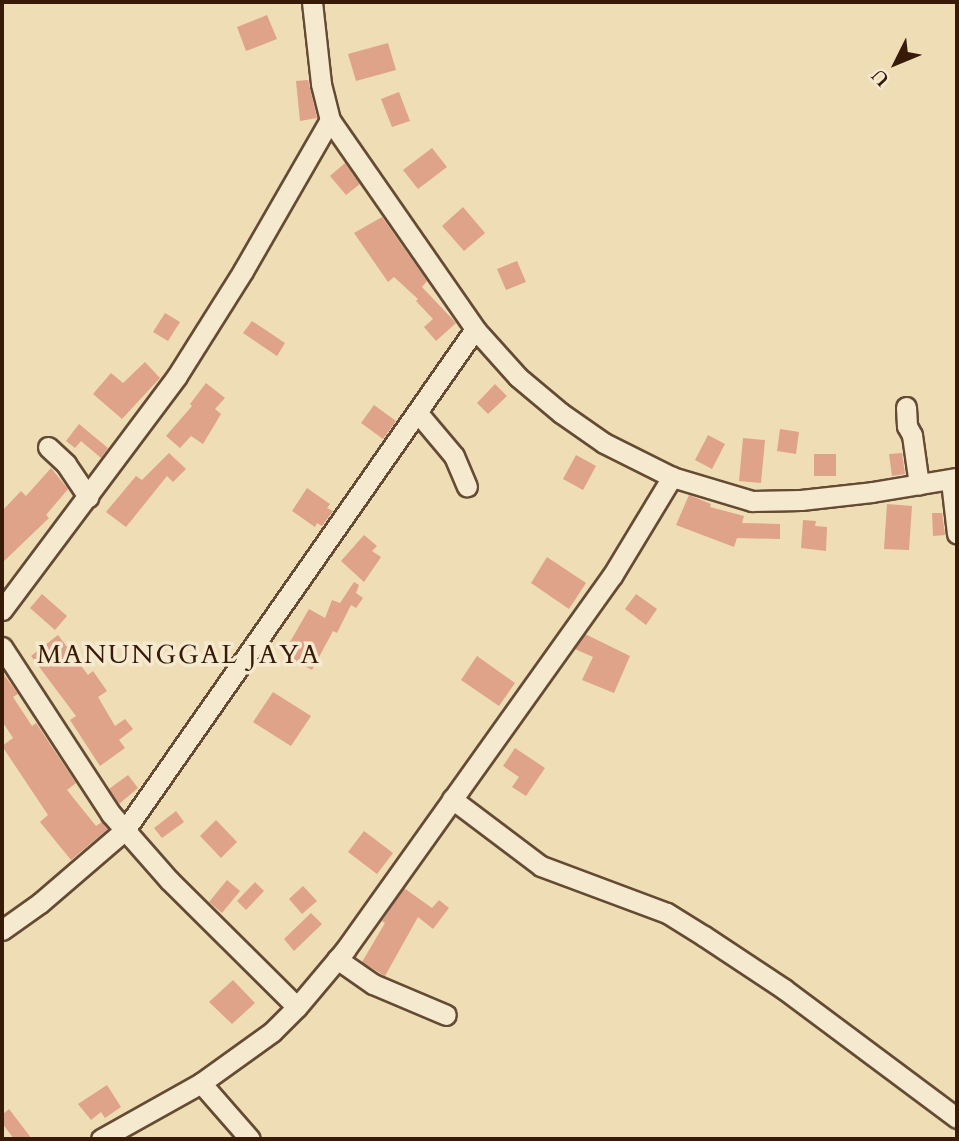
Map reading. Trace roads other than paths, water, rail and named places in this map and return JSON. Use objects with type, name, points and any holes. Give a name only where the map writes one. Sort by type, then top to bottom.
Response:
[{"type":"street","points":[[312,2],[321,84],[330,120],[475,329],[517,377],[604,443],[671,477],[723,494],[771,502],[954,479],[957,534]]},
{"type":"street","points":[[2,610],[177,376],[243,271],[330,120]]},
{"type":"street","points":[[2,930],[40,903],[125,830],[475,329]]},
{"type":"street","points":[[906,407],[907,426],[912,435],[919,485]]},
{"type":"street","points":[[417,412],[454,456],[467,486]]},
{"type":"street","points":[[48,447],[66,464],[88,497]]},
{"type":"street","points":[[102,1139],[201,1083],[272,1032],[297,1007],[337,959],[612,576],[671,477]]},
{"type":"street","points":[[2,647],[66,750],[125,830],[169,880],[297,1007]]},
{"type":"street","points":[[452,799],[541,866],[667,914],[704,936],[784,989],[957,1118]]},
{"type":"street","points":[[337,959],[373,984],[446,1014]]},
{"type":"street","points":[[201,1083],[250,1139]]},
{"type":"district","name":"MANUNGGAL JAYA","points":[[179,655]]}]
